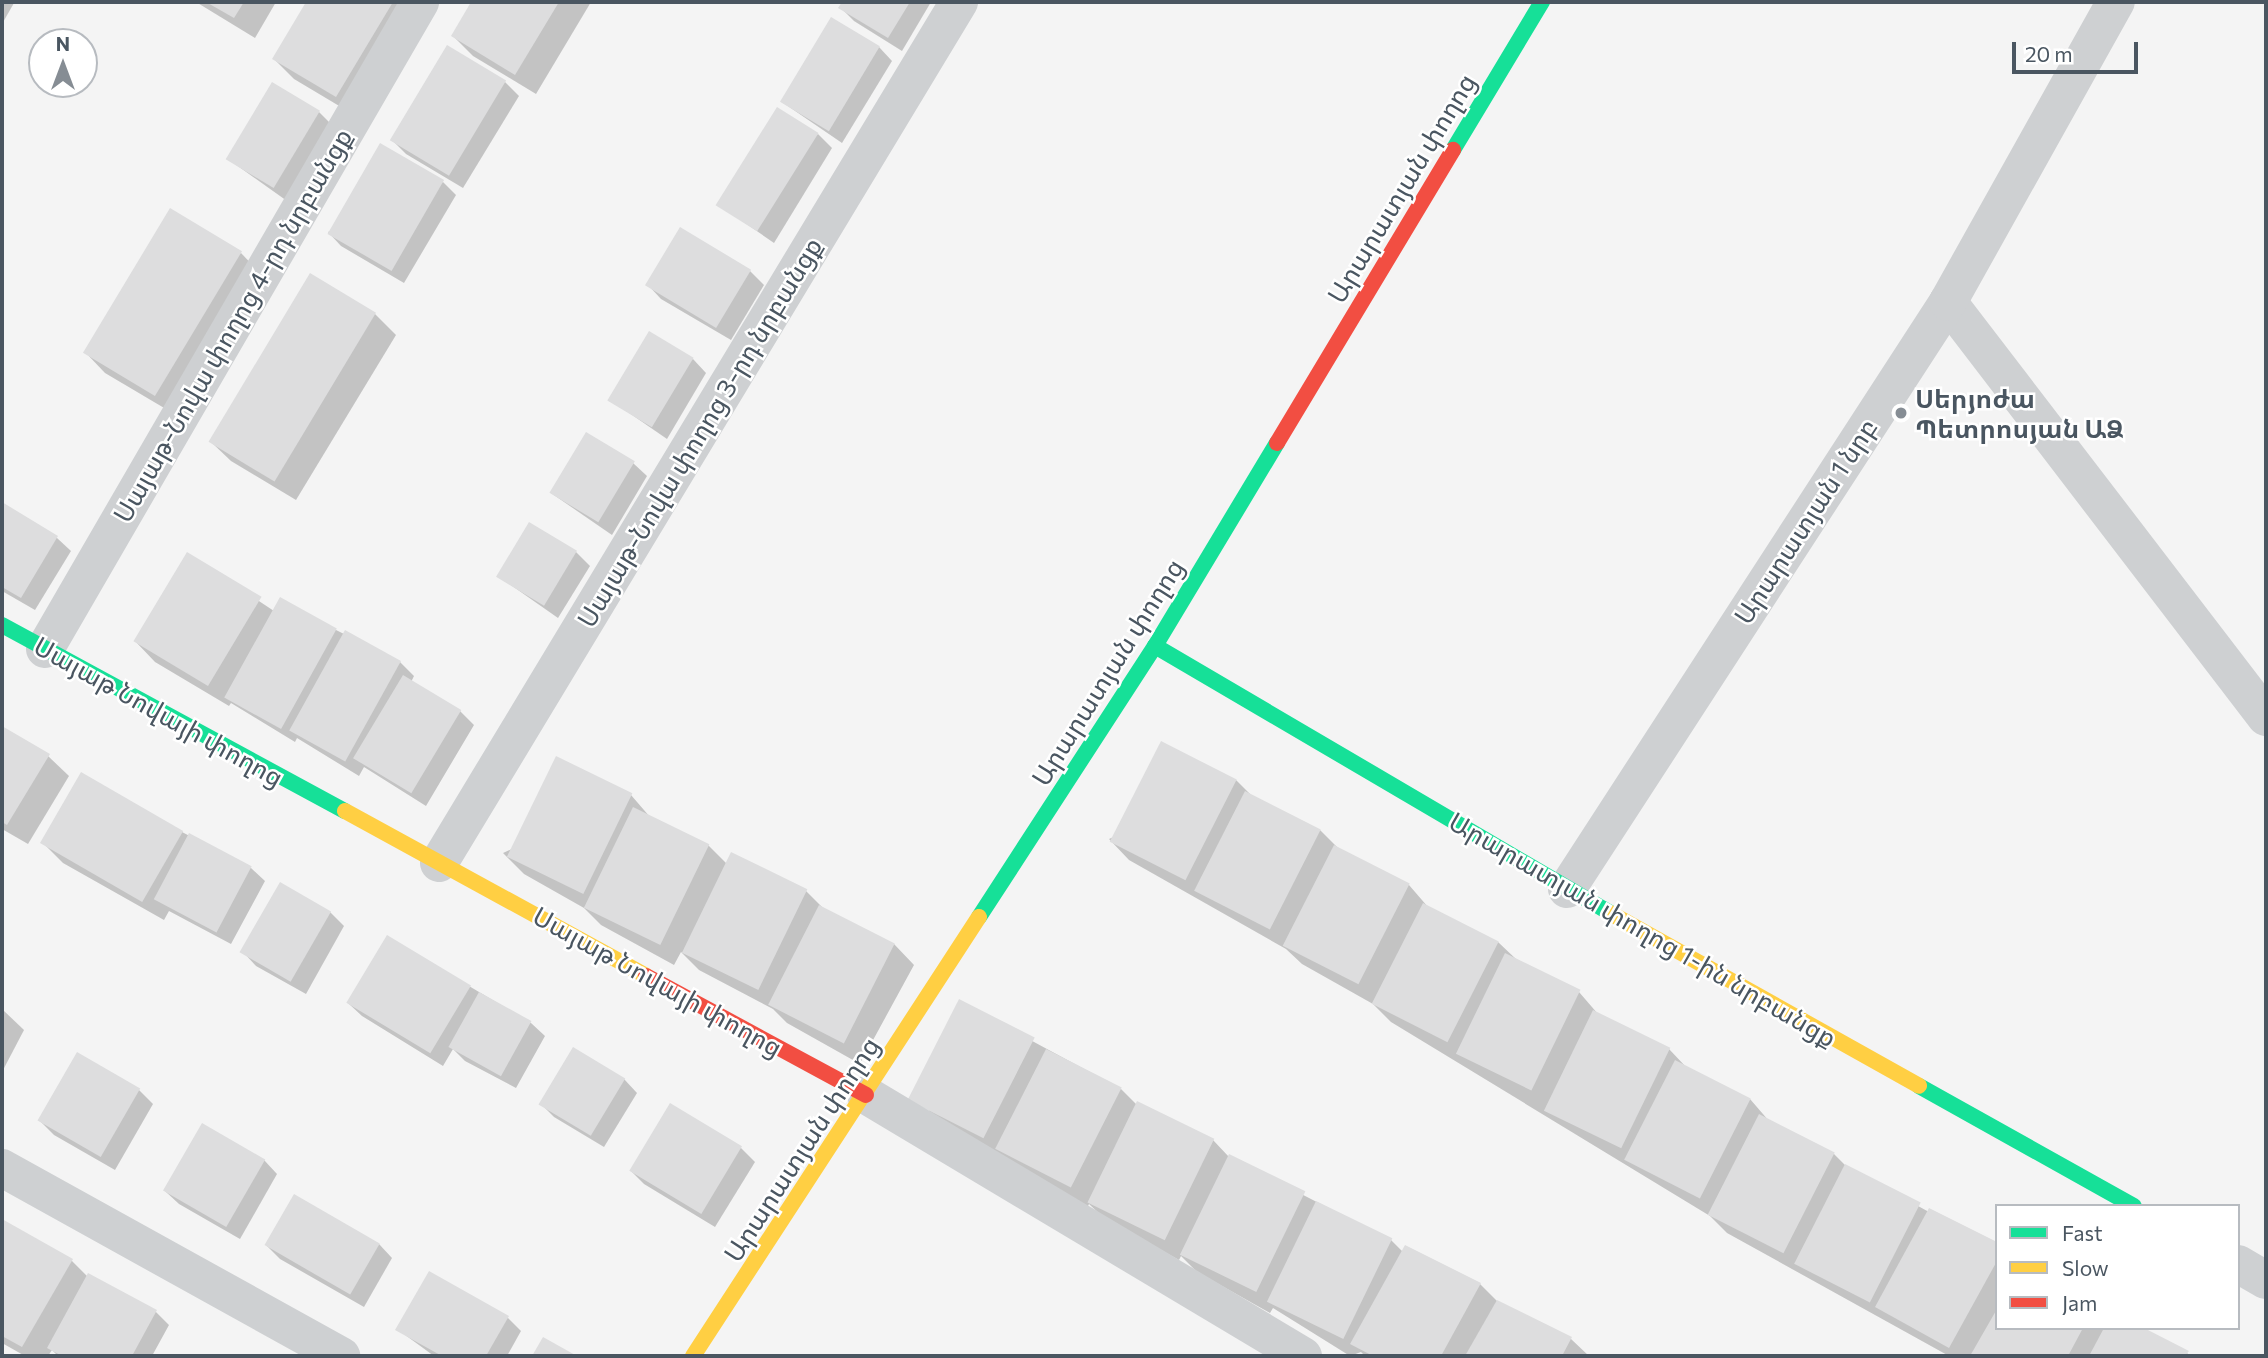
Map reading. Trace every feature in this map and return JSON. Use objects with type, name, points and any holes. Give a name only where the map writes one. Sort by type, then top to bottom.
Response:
[{"type":"street","name":"Սայաթ-Նովա փողոց 4-րդ նրբանցք","points":[[45,649],[420,2]]},
{"type":"street","name":"Սայաթ-Նովա փողոց 3-րդ նրբանցք","points":[[439,863],[958,2]]},
{"type":"street","name":"Արարատյան փողոց","points":[[694,1356],[866,1095],[1155,646],[1542,2]]},
{"type":"street","name":"Արարատյան 1 նրբ","points":[[1567,889],[1948,302],[2116,2]]},
{"type":"street","points":[[1948,302],[2266,717]]},
{"type":"street","name":"Սայաթ Նովայի փողոց","points":[[2,625],[866,1095],[1303,1356]]},
{"type":"street","name":"Արարատյան փողոց 1-ին նրբանցք","points":[[1155,646],[1567,889],[2130,1204]]},
{"type":"street","points":[[2,1168],[341,1356]]},
{"type":"street","points":[[2240,1265],[2266,1280]]},
{"type":"building","points":[[206,2],[244,2],[234,18]]},
{"type":"building","points":[[306,2],[393,2],[336,97],[272,59]]},
{"type":"building","points":[[471,2],[559,2],[515,75],[451,36]]},
{"type":"building","points":[[842,2],[910,2],[888,38],[838,8]]},
{"type":"building","points":[[831,17],[880,46],[829,131],[780,102]]},
{"type":"building","points":[[447,45],[506,81],[449,176],[390,140]]},
{"type":"building","points":[[272,82],[320,111],[274,188],[226,159]]},
{"type":"building","points":[[777,107],[819,133],[757,231],[716,205]]},
{"type":"building","points":[[380,143],[444,180],[392,271],[328,234]]},
{"type":"building","points":[[170,208],[242,251],[155,396],[83,353]]},
{"type":"building","points":[[680,227],[751,270],[716,328],[645,285]]},
{"type":"building","points":[[310,273],[376,313],[275,482],[209,442]]},
{"type":"building","points":[[649,331],[694,358],[652,427],[607,400]]},
{"type":"building","points":[[586,432],[635,461],[598,522],[549,493]]},
{"type":"building","points":[[2,502],[58,536],[21,598],[2,587]]},
{"type":"building","points":[[529,522],[577,551],[544,606],[496,577]]},
{"type":"building","points":[[187,552],[262,597],[208,686],[133,641]]},
{"type":"building","points":[[280,597],[337,629],[281,729],[224,698]]},
{"type":"building","points":[[345,630],[401,661],[345,762],[289,731]]},
{"type":"building","points":[[403,675],[461,710],[411,793],[353,758]]},
{"type":"building","points":[[2,726],[50,754],[7,825],[2,822]]},
{"type":"building","points":[[1161,741],[1237,780],[1185,880],[1110,842]]},
{"type":"building","points":[[556,756],[632,793],[583,894],[507,857]]},
{"type":"building","points":[[81,772],[183,831],[142,902],[40,843]]},
{"type":"building","points":[[1245,791],[1321,830],[1270,929],[1194,891]]},
{"type":"building","points":[[633,807],[709,844],[660,945],[584,908]]},
{"type":"building","points":[[189,833],[252,866],[216,933],[154,899]]},
{"type":"building","points":[[1334,845],[1410,884],[1358,984],[1283,946]]},
{"type":"building","points":[[731,852],[807,889],[758,990],[682,953]]},
{"type":"building","points":[[280,882],[331,912],[291,982],[240,952]]},
{"type":"building","points":[[1423,903],[1499,942],[1447,1042],[1372,1004]]},
{"type":"building","points":[[819,905],[895,944],[844,1043],[768,1005]]},
{"type":"building","points":[[387,935],[471,985],[430,1053],[346,1003]]},
{"type":"building","points":[[1505,953],[1580,990],[1531,1090],[1456,1054]]},
{"type":"building","points":[[479,992],[531,1021],[501,1076],[448,1047]]},
{"type":"building","points":[[959,999],[1035,1038],[983,1138],[908,1100]]},
{"type":"building","points":[[1593,1010],[1670,1048],[1621,1148],[1544,1111]]},
{"type":"building","points":[[573,1047],[625,1078],[591,1136],[538,1104]]},
{"type":"building","points":[[1046,1049],[1122,1088],[1071,1187],[995,1149]]},
{"type":"building","points":[[77,1052],[140,1088],[101,1157],[38,1120]]},
{"type":"building","points":[[1675,1060],[1751,1099],[1700,1198],[1624,1160]]},
{"type":"building","points":[[1137,1101],[1214,1139],[1165,1240],[1087,1203]]},
{"type":"building","points":[[670,1103],[742,1146],[701,1214],[629,1171]]},
{"type":"building","points":[[1759,1114],[1835,1153],[1783,1253],[1708,1215]]},
{"type":"building","points":[[202,1123],[265,1160],[226,1227],[163,1191]]},
{"type":"building","points":[[1229,1154],[1305,1191],[1256,1292],[1180,1255]]},
{"type":"building","points":[[1845,1164],[1921,1203],[1870,1302],[1794,1264]]},
{"type":"building","points":[[294,1194],[380,1244],[350,1295],[264,1245]]},
{"type":"building","points":[[1316,1201],[1392,1238],[1343,1339],[1267,1302]]},
{"type":"building","points":[[1929,1208],[1995,1241],[1995,1265],[1949,1348],[1875,1307]]},
{"type":"building","points":[[2,1219],[73,1259],[22,1347],[2,1336]]},
{"type":"building","points":[[1405,1245],[1481,1283],[1441,1356],[1373,1356],[1350,1344]]},
{"type":"building","points":[[429,1271],[509,1316],[486,1356],[442,1356],[395,1330]]},
{"type":"building","points":[[88,1273],[157,1310],[132,1356],[62,1356],[47,1348]]},
{"type":"building","points":[[1497,1300],[1572,1337],[1562,1356],[1465,1356]]},
{"type":"building","points":[[1995,1312],[1995,1330],[2082,1330],[2068,1356],[1970,1356]]},
{"type":"building","points":[[2103,1330],[2148,1330],[2189,1351],[2185,1356],[2089,1356]]},
{"type":"building","points":[[543,1337],[577,1356],[532,1356]]},
{"type":"traffic: fast","points":[[1453,150],[1542,2]]},
{"type":"traffic: fast","points":[[979,917],[1155,646],[1277,443]]},
{"type":"traffic: fast","points":[[2,625],[345,811]]},
{"type":"traffic: fast","points":[[1155,646],[1610,913]]},
{"type":"traffic: fast","points":[[1919,1086],[2130,1204]]},
{"type":"traffic: slow","points":[[345,811],[646,976]]},
{"type":"traffic: slow","points":[[1610,913],[1919,1086]]},
{"type":"traffic: slow","points":[[693,1356],[979,917]]},
{"type":"traffic: jam","points":[[1277,443],[1453,150]]},
{"type":"traffic: jam","points":[[646,976],[866,1095]]},
{"type":"place","name":"Սերյոժա Պետրոսյան ԱՁ","points":[[1901,413]]}]
